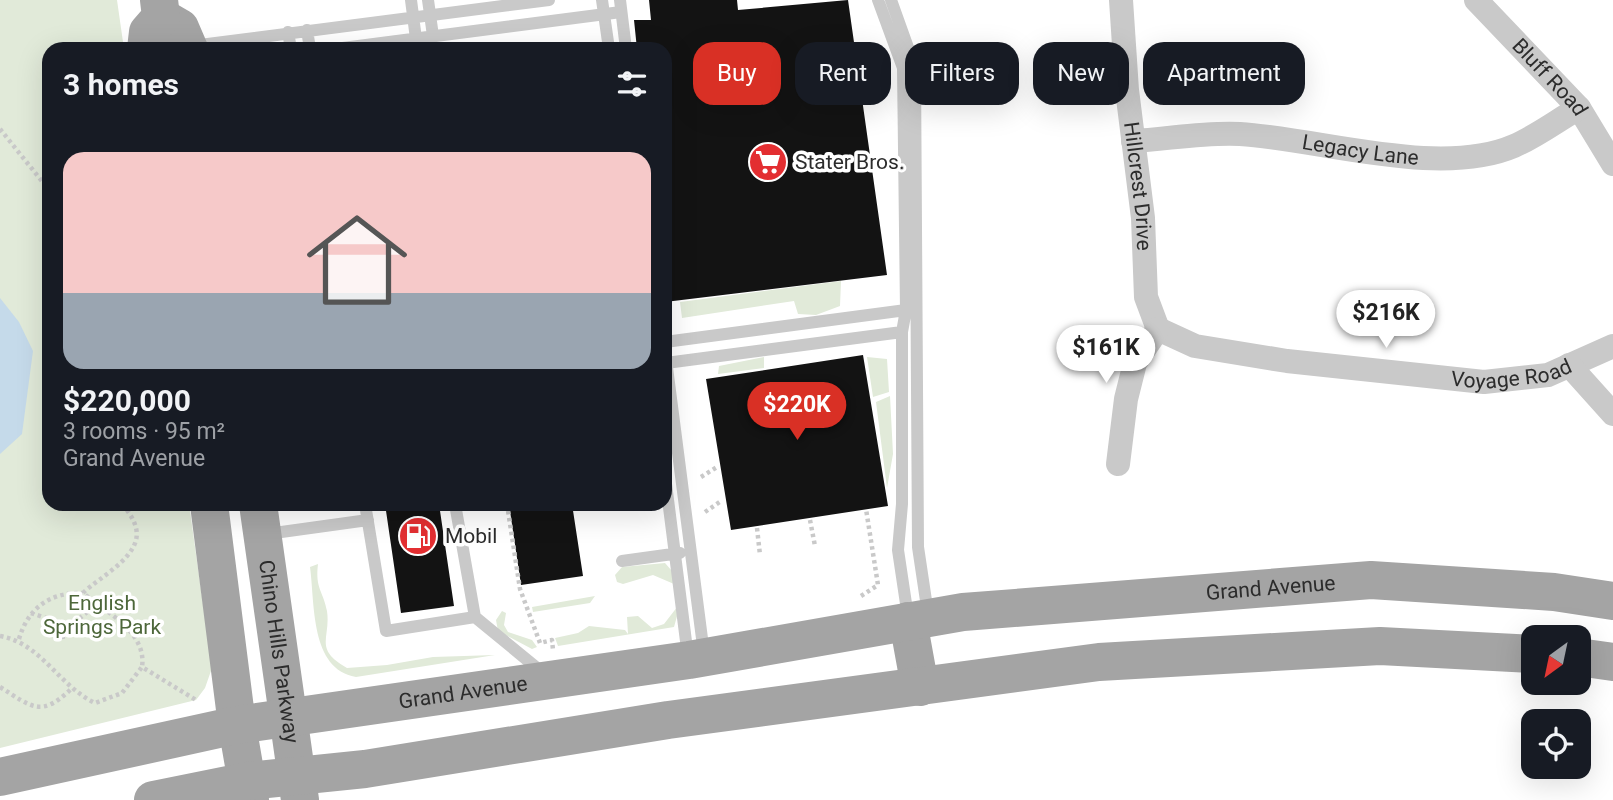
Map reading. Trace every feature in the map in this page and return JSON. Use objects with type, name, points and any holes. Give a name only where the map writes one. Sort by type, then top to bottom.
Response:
[{"type":"main road","points":[[209,511],[248,791]]},
{"type":"main road","name":"Chino Hills Parkway","points":[[260,520],[298,788]]},
{"type":"main road","name":"Grand Avenue","points":[[0,777],[237,726],[288,719],[553,665],[696,659],[963,612],[1371,580],[1554,592],[1613,601]]},
{"type":"main road","points":[[918,619],[930,686]]},
{"type":"main road","points":[[153,800],[298,788],[365,769],[668,720],[1100,662],[1380,646],[1521,653]]},
{"type":"main road","points":[[1591,659],[1613,662]]},
{"type":"street","name":"Hillcrest Drive","points":[[1121,0],[1133,141],[1143,218],[1146,297],[1158,329]]},
{"type":"street","name":"Bluff Road","points":[[1476,0],[1579,108],[1613,164]]},
{"type":"street","name":"Legacy Lane","points":[[1133,141],[1237,134],[1305,141],[1370,152],[1451,159],[1513,146],[1579,108]]},
{"type":"street","name":"Voyage Road","points":[[1158,329],[1195,346],[1299,362],[1484,383],[1548,375],[1613,346]]},
{"type":"street","points":[[1118,464],[1126,399],[1135,363],[1158,329]]},
{"type":"street","points":[[1569,365],[1613,414]]},
{"type":"lane","points":[[411,0],[416,38]]},
{"type":"lane","points":[[428,0],[433,36]]},
{"type":"lane","points":[[169,35],[288,32],[549,0]]},
{"type":"lane","points":[[602,0],[608,42]]},
{"type":"lane","points":[[878,0],[903,68],[906,310],[902,332],[902,504],[898,550],[918,619]]},
{"type":"lane","points":[[891,0],[915,67],[918,619]]},
{"type":"lane","points":[[387,42],[604,15],[620,6],[625,42]]},
{"type":"lane","points":[[307,30],[309,42]]},
{"type":"lane","points":[[288,32],[290,42]]},
{"type":"lane","points":[[672,341],[906,310]]},
{"type":"lane","points":[[672,357],[902,332]]},
{"type":"lane","points":[[672,404],[691,551],[696,659]]},
{"type":"lane","points":[[366,511],[386,631],[475,617],[553,665]]},
{"type":"lane","points":[[456,511],[475,617]]},
{"type":"lane","points":[[669,511],[675,554],[696,659]]},
{"type":"lane","points":[[260,520],[368,520]]},
{"type":"lane","points":[[622,561],[691,551]]},
{"type":"path","points":[[0,129],[42,181]]},
{"type":"path","points":[[866,509],[878,584]]},
{"type":"path","points":[[19,639],[31,613],[58,595],[83,593],[115,567],[135,544],[136,525],[127,511]]},
{"type":"path","points":[[507,511],[526,608],[540,643],[552,640],[553,665]]},
{"type":"path","points":[[810,520],[815,546]]},
{"type":"path","points":[[757,528],[760,555]]},
{"type":"path","points":[[0,636],[19,639],[71,689],[95,703],[122,693],[142,667],[144,657],[138,638],[83,593]]},
{"type":"path","points":[[31,613],[49,619],[53,631],[61,638],[68,636],[77,620],[97,604]]},
{"type":"path","points":[[142,667],[196,701]]},
{"type":"path","points":[[0,687],[34,707],[45,708],[55,704],[71,689]]},
{"type":"green space","name":"English Springs Park","points":[[0,0],[117,0],[123,42],[42,42],[42,511],[190,511],[212,668],[205,688],[196,700],[0,748]]},
{"type":"green space","points":[[841,281],[840,306],[816,315],[798,314],[794,301],[682,318],[680,302]]},
{"type":"green space","points":[[764,357],[764,368],[718,374],[719,366]]},
{"type":"green space","points":[[867,357],[887,359],[889,392],[873,397]]},
{"type":"green space","points":[[890,396],[893,454],[887,488],[876,402]]},
{"type":"green space","points":[[665,563],[672,571],[674,584],[653,575],[623,584],[617,582],[615,575],[622,567]]},
{"type":"green space","points":[[318,564],[318,584],[328,620],[327,649],[330,655],[347,668],[433,657],[495,655],[356,677],[341,671],[330,662],[318,633],[310,567]]},
{"type":"green space","points":[[595,596],[590,603],[533,612],[532,607]]},
{"type":"green space","points":[[681,602],[674,627],[558,646],[555,638],[578,633],[589,626],[625,630],[628,634],[627,617],[638,616],[652,628],[664,624]]},
{"type":"green space","points":[[502,611],[506,613],[504,625],[508,632],[532,640],[537,647],[532,649],[498,631],[496,620]]},
{"type":"water","points":[[0,298],[19,322],[33,351],[22,434],[0,454]]},
{"type":"building","name":"Stater Bros.","points":[[649,0],[737,0],[738,10],[848,0],[854,42],[795,42],[795,105],[863,105],[887,275],[672,301],[672,42],[636,42],[634,20],[651,20]]},
{"type":"building","points":[[863,355],[888,506],[731,530],[706,379]]},
{"type":"building","points":[[386,511],[440,511],[454,606],[401,613]]},
{"type":"building","points":[[510,511],[573,511],[583,576],[521,585]]},
{"type":"place","name":"Stater Bros.","points":[[768,162]]},
{"type":"place","name":"Mobil","points":[[418,536]]}]
